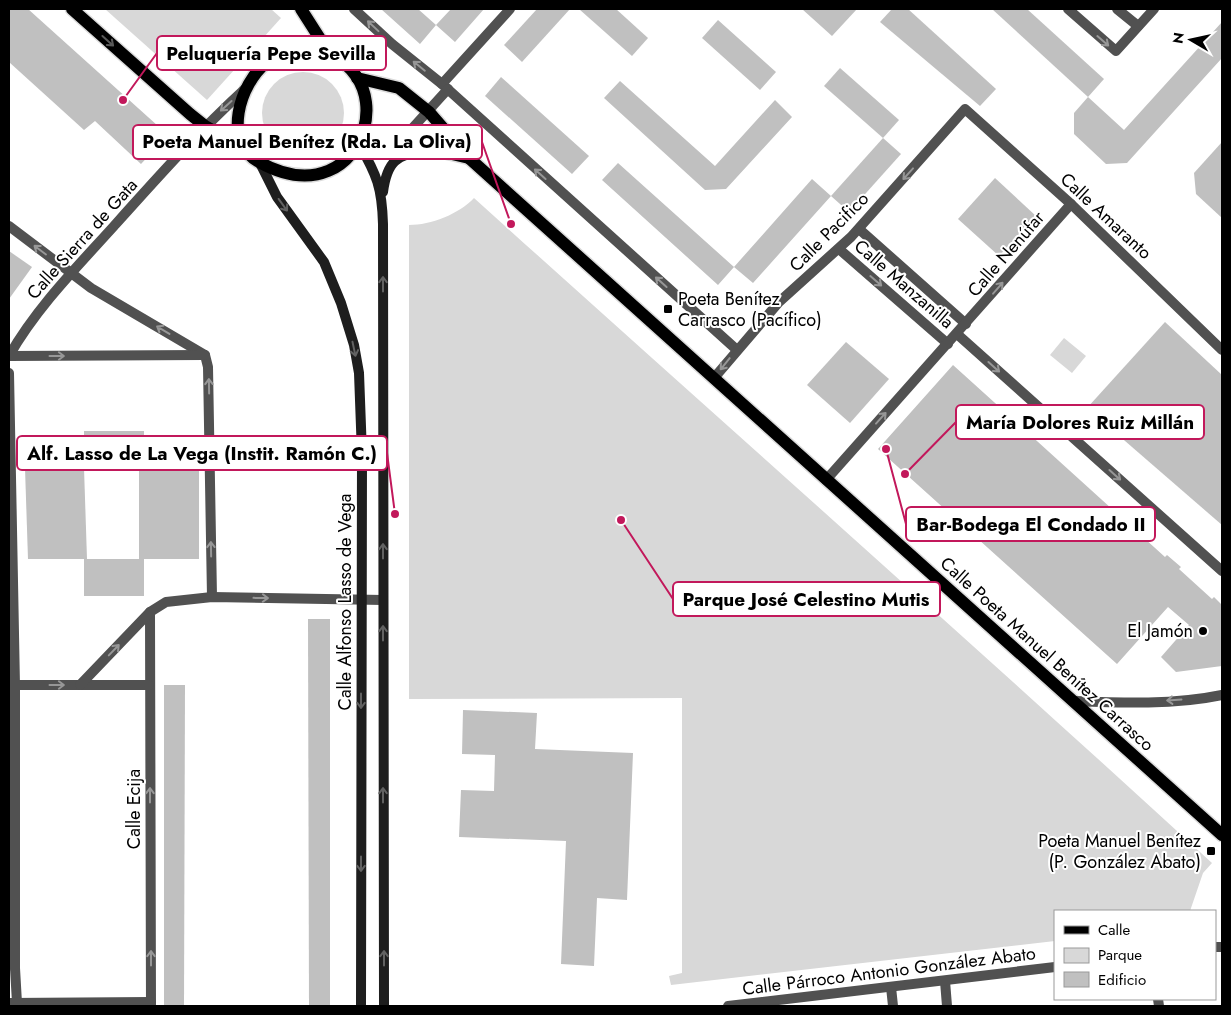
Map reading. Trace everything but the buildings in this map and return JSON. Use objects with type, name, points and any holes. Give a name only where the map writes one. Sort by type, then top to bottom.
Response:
[{"type":"main road","points":[[72,9],[205,126],[241,146],[260,163],[289,174],[318,174],[339,165],[360,142],[366,126],[367,106],[357,78],[344,64],[331,56],[304,50],[278,56],[260,69],[247,87],[239,110],[238,136],[241,146]]},
{"type":"main road","points":[[301,9],[331,56]]},
{"type":"main road","name":"Calle Poeta Manuel Benítez Carrasco","points":[[357,78],[399,88],[429,112],[469,158],[1222,835]]},
{"type":"main road","points":[[360,142],[375,172],[382,195]]},
{"type":"main road","name":"Calle Poeta Manuel Benítez Carrasco","points":[[360,142],[398,144],[439,150],[469,158]]},
{"type":"main road","points":[[384,1006],[382,195],[386,173],[394,161],[409,153],[439,150]]},
{"type":"main road","name":"Calle Alfonso Lasso de Vega","points":[[260,163],[277,197],[324,262],[341,302],[354,345],[359,373],[362,454],[360,600],[361,1006]]},
{"type":"street","points":[[354,9],[392,44],[445,87],[737,350]]},
{"type":"street","points":[[398,144],[429,112],[445,87],[510,9]]},
{"type":"street","points":[[1068,9],[1116,51],[1154,9]]},
{"type":"street","points":[[1118,9],[1138,26]]},
{"type":"street","name":"Calle Sierra de Gata","points":[[9,356],[25,328],[71,274],[205,126],[247,87]]},
{"type":"street","name":"Calle Pacifico","points":[[714,378],[779,302],[859,229],[965,110]]},
{"type":"street","name":"Calle Amaranto","points":[[965,110],[1071,204],[1222,350]]},
{"type":"street","name":"Calle Nenúfar","points":[[826,480],[1071,204]]},
{"type":"street","points":[[9,226],[71,274],[205,355],[208,367],[212,598]]},
{"type":"street","name":"Calle Manzanilla","points":[[859,229],[966,324]]},
{"type":"street","name":"Calle Manzanilla","points":[[839,249],[948,344]]},
{"type":"street","name":"Calle Manzanilla","points":[[957,334],[1222,571]]},
{"type":"street","name":"Calle Sierra de Gata","points":[[9,356],[205,355]]},
{"type":"street","points":[[9,374],[15,968],[13,1002],[151,1004]]},
{"type":"street","points":[[80,685],[150,612],[166,602],[212,598],[383,600]]},
{"type":"street","name":"Calle Ecija","points":[[150,612],[151,1004]]},
{"type":"street","points":[[12,685],[149,685]]},
{"type":"street","points":[[1074,701],[1134,703],[1207,698],[1222,695]]},
{"type":"street","name":"Calle Párroco Antonio González Abato","points":[[728,1006],[1054,967]]},
{"type":"street","points":[[944,981],[947,1006]]},
{"type":"street","points":[[891,987],[893,1006]]},
{"type":"green space","points":[[105,9],[271,9],[281,18],[207,100]]},
{"type":"green space","points":[[295,72],[311,72],[326,79],[337,90],[344,105],[341,129],[332,142],[311,154],[295,154],[280,147],[269,136],[262,121],[262,105],[269,90],[280,79]]},
{"type":"green space","points":[[474,198],[1212,863],[1203,873],[1190,910],[1054,910],[1054,941],[671,985],[669,976],[682,973],[682,698],[409,699],[409,225],[444,218],[468,204]]},
{"type":"green space","points":[[1064,338],[1086,356],[1072,373],[1050,355]]},
{"type":"place","name":"Peluquería Pepe Sevilla","points":[[123,100]]},
{"type":"place","name":"Poeta Manuel Benítez (Rda. La Oliva)","points":[[511,224]]},
{"type":"place","name":"Poeta Benítez Carrasco (Pacífico)","points":[[668,309]]},
{"type":"place","name":"Bar-Bodega El Condado II","points":[[886,449]]},
{"type":"place","name":"María Dolores Ruiz Millán","points":[[905,474]]},
{"type":"place","name":"Alf. Lasso de La Vega (Instit. Ramón C.)","points":[[395,514]]},
{"type":"place","name":"Parque José Celestino Mutis","points":[[621,520]]},
{"type":"place","name":"El Jamón","points":[[1203,631]]},
{"type":"place","name":"Poeta Manuel Benítez (P. González Abato)","points":[[1211,851]]}]
